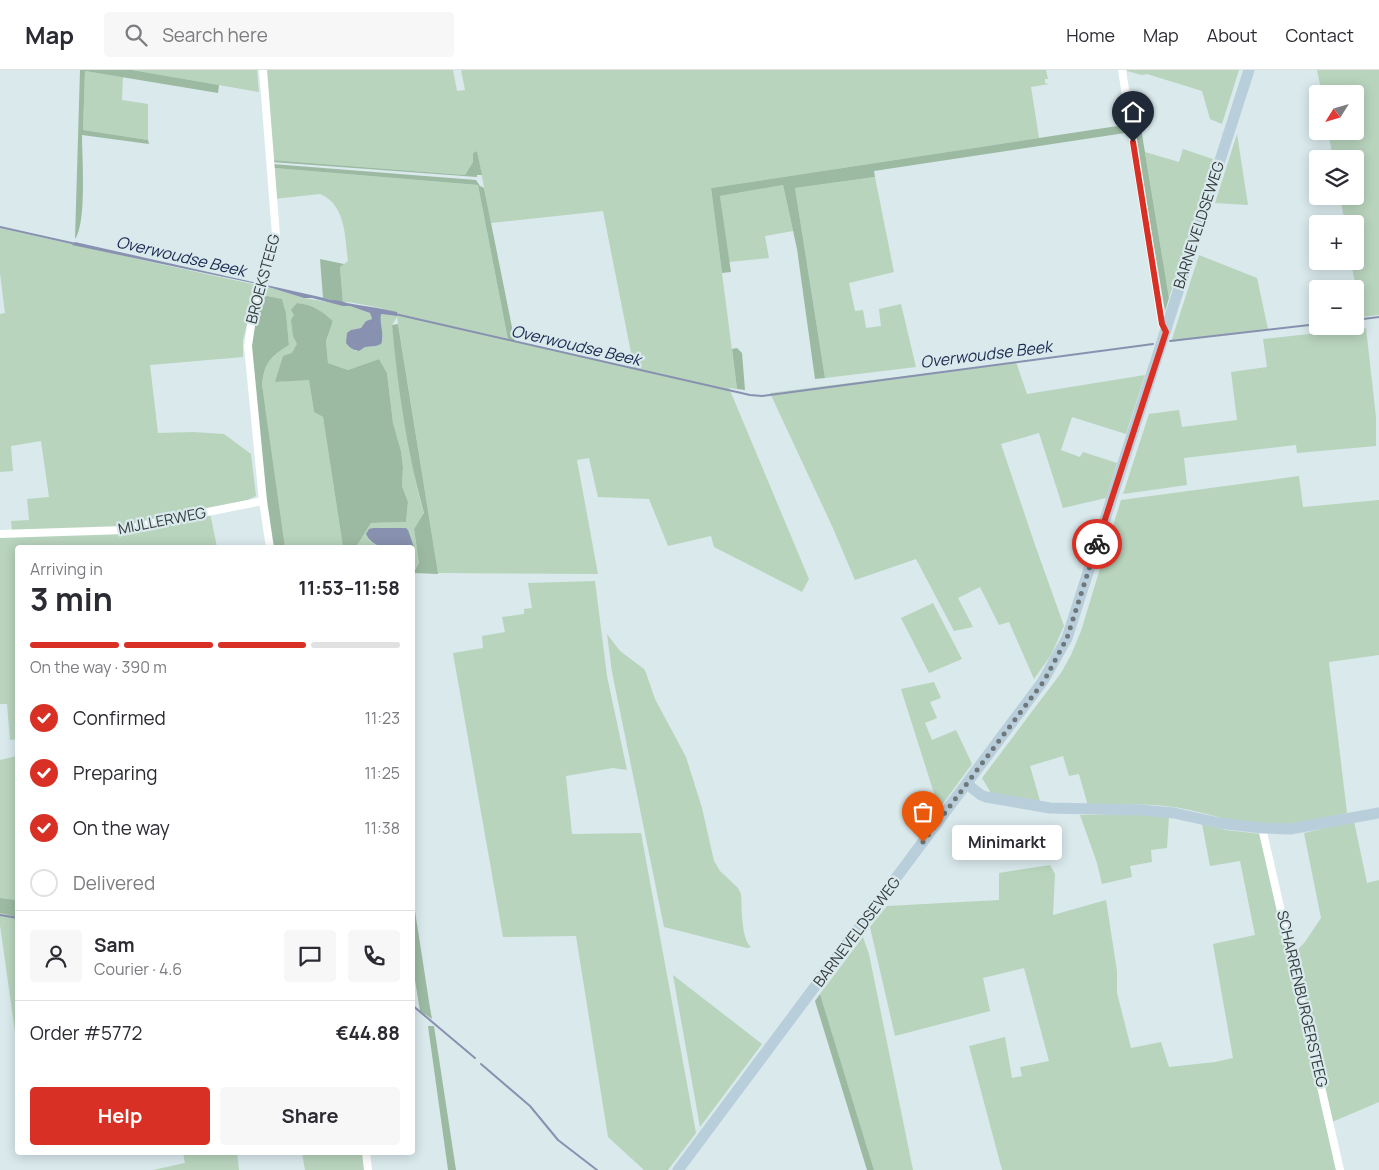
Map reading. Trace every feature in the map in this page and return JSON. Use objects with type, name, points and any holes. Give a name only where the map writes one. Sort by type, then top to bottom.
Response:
[{"type":"main road","name":"BARNEVELDSEWEG","points":[[678,1170],[1044,681],[1067,638],[1249,70]]},
{"type":"main road","points":[[967,784],[986,797],[1050,808],[1141,810],[1174,813],[1219,823],[1262,828],[1290,829],[1379,813]]},
{"type":"street","name":"BROEKSTEEG","points":[[263,70],[276,226],[275,241],[254,312],[248,346],[263,502],[270,545]]},
{"type":"street","points":[[1122,70],[1162,324],[1166,332]]},
{"type":"street","name":"MIJLLERWEG","points":[[0,534],[125,530],[263,502]]},
{"type":"street","name":"SCHARRENBURGERSTEEG","points":[[1262,828],[1340,1170]]},
{"type":"street","points":[[366,1155],[368,1170]]},
{"type":"green space","points":[[80,70],[132,70],[219,85],[218,93],[85,71],[83,130],[148,140],[149,144],[82,135],[82,205],[79,231],[75,239]]},
{"type":"green space","points":[[132,70],[257,70],[259,92]]},
{"type":"green space","points":[[264,70],[453,70],[457,91],[465,90],[461,70],[1046,70],[1048,79],[1045,79],[1045,83],[1049,84],[1031,87],[1039,138],[711,188],[737,389],[729,388],[809,579],[802,592],[714,547],[711,536],[668,546],[649,499],[598,497],[589,458],[577,460],[598,574],[438,573],[397,317],[392,325],[417,488],[424,514],[414,529],[419,563],[415,569],[415,545],[413,545],[406,528],[395,529],[369,540],[377,545],[357,545],[371,523],[406,522],[408,502],[402,486],[403,467],[401,451],[393,423],[387,373],[379,359],[348,370],[328,363],[326,341],[333,321],[316,309],[297,303],[294,329],[298,344],[275,382],[309,379],[314,412],[323,417],[343,545],[285,545],[262,384],[267,365],[277,353],[289,345],[286,313],[282,299],[262,295],[262,285],[304,298],[350,306],[370,313],[372,319],[366,321],[362,328],[351,330],[355,351],[359,351],[364,347],[376,346],[383,339],[380,314],[397,316],[381,308],[349,302],[343,303],[340,267],[348,261],[343,223],[335,205],[320,194],[274,199],[274,168],[478,185],[508,340],[634,368],[603,211],[491,223],[477,151],[473,153],[473,162],[465,175],[271,160]]},
{"type":"green space","points":[[1127,70],[1239,70],[1222,124],[1210,119],[1202,91],[1147,74],[1142,75]]},
{"type":"green space","points":[[1317,70],[1379,70],[1379,315],[1364,317],[1364,280],[1354,280],[1353,270],[1364,270],[1364,215],[1343,215],[1342,205],[1364,205],[1364,150],[1331,150],[1330,140],[1364,140],[1364,85],[1320,85]]},
{"type":"green space","points":[[85,71],[123,77],[122,100],[148,104],[148,140],[83,130]]},
{"type":"green space","points":[[1137,104],[1169,298],[1165,311],[1130,105]]},
{"type":"green space","points":[[1124,125],[1125,133],[874,171],[875,177],[795,188],[825,378],[815,379],[797,249],[783,185],[720,196],[731,272],[722,273],[711,188]]},
{"type":"green space","points":[[1237,134],[1248,205],[1215,203]]},
{"type":"green space","points":[[1183,149],[1213,159],[1169,298],[1145,152],[1179,162]]},
{"type":"green space","points":[[477,151],[482,175],[477,175],[477,177],[272,162],[271,160],[465,175],[473,162],[473,153]]},
{"type":"green space","points":[[272,164],[476,180],[484,188],[515,342],[508,340],[478,185],[274,168]]},
{"type":"green space","points":[[875,177],[894,272],[849,283],[855,311],[863,310],[866,328],[881,326],[879,309],[901,304],[916,367],[825,378],[795,188]]},
{"type":"green space","points":[[783,185],[793,231],[765,236],[769,258],[729,262],[720,196]]},
{"type":"green space","points":[[0,228],[257,285],[243,340],[243,357],[150,365],[158,433],[193,432],[224,434],[251,454],[256,496],[246,501],[166,516],[120,529],[12,531],[11,521],[29,520],[27,499],[49,497],[41,441],[11,446],[13,471],[0,472],[0,314],[5,313],[0,273]]},
{"type":"green space","points":[[1199,255],[1257,278],[1268,329],[1171,342]]},
{"type":"green space","points":[[320,259],[344,264],[340,267],[343,303],[323,298]]},
{"type":"green space","points":[[262,295],[282,299],[286,313],[289,345],[277,353],[267,365],[262,384],[285,545],[272,545],[270,539],[250,342],[256,308]]},
{"type":"green space","points":[[297,303],[307,305],[325,314],[333,321],[326,341],[328,363],[348,370],[379,359],[387,373],[393,423],[401,451],[403,467],[402,486],[408,502],[406,522],[371,523],[357,545],[343,545],[323,417],[314,412],[309,380],[275,382],[283,356],[292,353],[297,344],[293,336],[291,320],[294,315],[291,310]]},
{"type":"green space","points":[[398,324],[438,574],[415,573],[419,563],[414,529],[424,513],[408,444],[400,397],[392,325]]},
{"type":"green space","points":[[1364,328],[1366,328],[1376,417],[1376,446],[1297,453],[1296,445],[1184,458],[1187,485],[1123,494],[1149,414],[1179,410],[1182,427],[1237,420],[1231,372],[1267,367],[1263,339],[1309,334],[1364,335]]},
{"type":"green space","points":[[737,348],[742,353],[745,390],[737,389],[732,349]]},
{"type":"green space","points":[[1016,362],[1027,394],[1145,375],[1126,434],[1072,417],[1061,450],[1080,457],[1083,452],[1117,463],[1106,498],[1063,508],[1039,433],[1001,444],[1064,626],[1051,655],[1034,679],[1009,622],[999,625],[980,587],[958,598],[973,627],[954,631],[916,559],[855,580],[770,393]]},
{"type":"green space","points":[[1299,476],[1303,507],[1379,500],[1379,655],[1329,662],[1347,813],[1295,823],[1263,825],[1238,822],[1165,806],[1136,804],[1088,806],[1079,774],[1069,776],[1063,756],[1030,766],[1040,801],[991,793],[982,778],[1061,673],[1071,655],[1081,631],[1121,500]]},
{"type":"green space","points":[[210,513],[217,545],[15,545],[15,739],[10,740],[7,704],[0,704],[0,537],[128,533],[143,527]]},
{"type":"green space","points":[[595,581],[607,676],[627,770],[613,768],[566,776],[572,834],[641,833],[696,1133],[668,1170],[644,1170],[608,1137],[576,936],[503,937],[453,653],[483,648],[482,636],[505,632],[502,617],[524,614],[524,609],[532,608],[528,583]]},
{"type":"green space","points":[[933,603],[962,659],[929,673],[901,618]]},
{"type":"green space","points":[[607,634],[620,651],[644,669],[655,699],[686,757],[702,808],[714,861],[720,871],[738,888],[741,894],[745,937],[751,947],[747,948],[664,927],[612,672]]},
{"type":"green space","points":[[934,682],[941,698],[930,702],[937,718],[925,723],[932,740],[956,730],[972,764],[939,809],[901,689]]},
{"type":"green space","points":[[15,757],[15,900],[0,898],[0,760]]},
{"type":"green space","points":[[1141,814],[1169,817],[1167,848],[1151,850],[1152,862],[1130,866],[1132,877],[1102,884],[1097,863],[1080,815]]},
{"type":"green space","points":[[1354,821],[1367,883],[1379,880],[1379,1102],[1332,1122],[1294,953],[1305,942],[1321,918],[1304,833]]},
{"type":"green space","points":[[1202,824],[1226,830],[1261,834],[1338,1170],[1002,1170],[969,1046],[1005,1037],[1012,1078],[1022,1076],[1020,1067],[1049,1061],[1024,968],[983,978],[990,1011],[895,1036],[870,927],[887,906],[999,900],[999,873],[1050,865],[1055,874],[1053,915],[1106,900],[1117,971],[1117,993],[1131,1048],[1161,1042],[1169,1067],[1233,1058],[1213,944],[1255,935],[1240,861],[1210,866]]},
{"type":"green space","points":[[0,898],[15,900],[15,917],[0,913]]},
{"type":"green space","points":[[415,911],[432,1019],[420,1011],[415,980]]},
{"type":"green space","points":[[0,913],[15,917],[15,1032],[0,925]]},
{"type":"green space","points":[[863,937],[869,954],[913,1170],[874,1170],[820,994]]},
{"type":"green space","points":[[673,975],[762,1044],[700,1127]]},
{"type":"green space","points":[[820,994],[874,1170],[867,1170],[815,1001]]},
{"type":"green space","points":[[428,1026],[434,1026],[456,1170],[448,1170]]},
{"type":"green space","points":[[183,1155],[237,1155],[239,1170],[153,1170],[185,1163]]},
{"type":"green space","points":[[302,1155],[363,1155],[365,1170],[305,1170]]},
{"type":"water","points":[[75,242],[329,299],[397,312],[397,316],[381,314],[381,344],[365,347],[357,351],[346,343],[347,333],[361,328],[366,321],[372,319],[370,313],[350,306],[304,298],[262,285],[72,245]]},
{"type":"water","points":[[406,528],[413,545],[378,545],[370,540],[366,534],[369,529]]},
{"type":"waterway","name":"Overwoudse Beek","points":[[0,227],[76,244]]},
{"type":"waterway","name":"Overwoudse Beek","points":[[334,301],[344,303]]},
{"type":"waterway","name":"Overwoudse Beek","points":[[395,314],[750,395],[762,396],[1153,344]]},
{"type":"waterway","name":"Overwoudse Beek","points":[[1364,319],[1379,317]]},
{"type":"waterway","name":"Overwoudse Beek","points":[[1170,341],[1309,325]]},
{"type":"waterway","points":[[0,915],[15,918]]},
{"type":"waterway","points":[[415,1008],[475,1058]]},
{"type":"waterway","points":[[481,1064],[530,1106],[558,1140],[597,1170]]},
{"type":"way so far","points":[[923,842],[1044,681],[1067,638],[1097,544]]},
{"type":"place","name":"Minimarkt","points":[[923,842]]},
{"type":"route","points":[[1097,544],[1166,332],[1162,324],[1133,142]]}]
